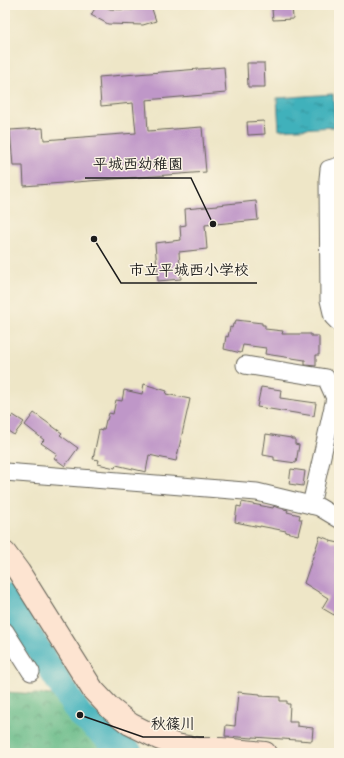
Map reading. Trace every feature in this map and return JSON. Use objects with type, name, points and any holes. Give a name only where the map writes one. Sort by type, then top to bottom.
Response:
[{"type":"street","points":[[339,166],[329,169],[328,179],[329,300],[333,317],[339,323]]},
{"type":"street","points":[[245,365],[326,378],[337,397],[311,505]]},
{"type":"street","points":[[5,472],[257,492],[319,507],[339,518]]},
{"type":"street","points":[[5,553],[19,572],[94,690],[111,710],[130,724],[176,745],[199,749],[221,749],[265,753]]},
{"type":"street","points":[[5,631],[32,672]]},
{"type":"green space","points":[[5,692],[65,696],[137,753],[5,753]]},
{"type":"water","points":[[333,94],[335,127],[279,130],[277,98]]},
{"type":"building","points":[[97,5],[110,9],[152,9],[156,21],[143,25],[108,24],[91,15]]},
{"type":"building","points":[[274,5],[292,5],[293,19],[273,20],[272,9],[275,9]]},
{"type":"building","points":[[247,63],[264,63],[265,87],[248,87]]},
{"type":"building","points":[[224,67],[226,93],[146,100],[148,131],[202,127],[206,172],[24,186],[23,166],[13,166],[10,130],[43,128],[44,140],[136,133],[133,103],[101,106],[99,77]]},
{"type":"building","points":[[264,121],[265,134],[248,135],[247,122]]},
{"type":"building","points":[[256,201],[258,220],[205,225],[207,249],[179,252],[181,279],[158,281],[155,243],[181,240],[180,226],[186,225],[185,209]]},
{"type":"building","points":[[236,320],[262,323],[262,325],[265,325],[265,329],[283,331],[282,334],[311,334],[311,336],[319,336],[319,355],[316,355],[316,366],[305,365],[305,360],[265,354],[266,348],[243,345],[241,353],[224,349],[226,336],[228,337],[230,327],[232,328]]},
{"type":"building","points":[[144,384],[167,391],[166,394],[190,399],[176,461],[149,455],[146,472],[116,465],[115,468],[98,464],[99,460],[93,459],[99,430],[102,431],[102,429],[104,429],[109,413],[113,414],[116,400],[122,401],[124,390],[142,394]]},
{"type":"building","points":[[261,387],[281,390],[280,398],[316,403],[314,416],[257,407]]},
{"type":"building","points":[[34,413],[62,433],[60,435],[78,448],[65,466],[54,458],[57,454],[41,443],[44,440],[25,425]]},
{"type":"building","points":[[5,414],[11,418],[13,415],[24,422],[14,435],[5,429]]},
{"type":"building","points":[[266,434],[295,439],[295,444],[299,445],[296,463],[274,460],[274,457],[263,455]]},
{"type":"building","points":[[291,469],[305,471],[303,486],[289,484]]},
{"type":"building","points":[[242,502],[273,508],[274,506],[288,510],[287,512],[300,515],[299,519],[302,519],[298,535],[286,531],[235,522],[237,506],[241,507]]},
{"type":"building","points":[[320,536],[330,541],[339,543],[339,562],[336,577],[339,579],[339,608],[334,615],[322,608],[328,598],[304,583]]},
{"type":"building","points":[[238,692],[260,694],[260,696],[280,697],[280,701],[287,701],[287,704],[290,704],[289,722],[297,722],[297,726],[313,728],[312,741],[225,736],[226,725],[235,726]]},
{"type":"waterway","points":[[5,597],[80,715],[113,742],[130,753]]},
{"type":"place","name":"平城西幼稚園","points":[[213,224]]},
{"type":"place","name":"市立平城西小学校","points":[[94,239]]},
{"type":"place","name":"秋篠川","points":[[80,715]]}]
